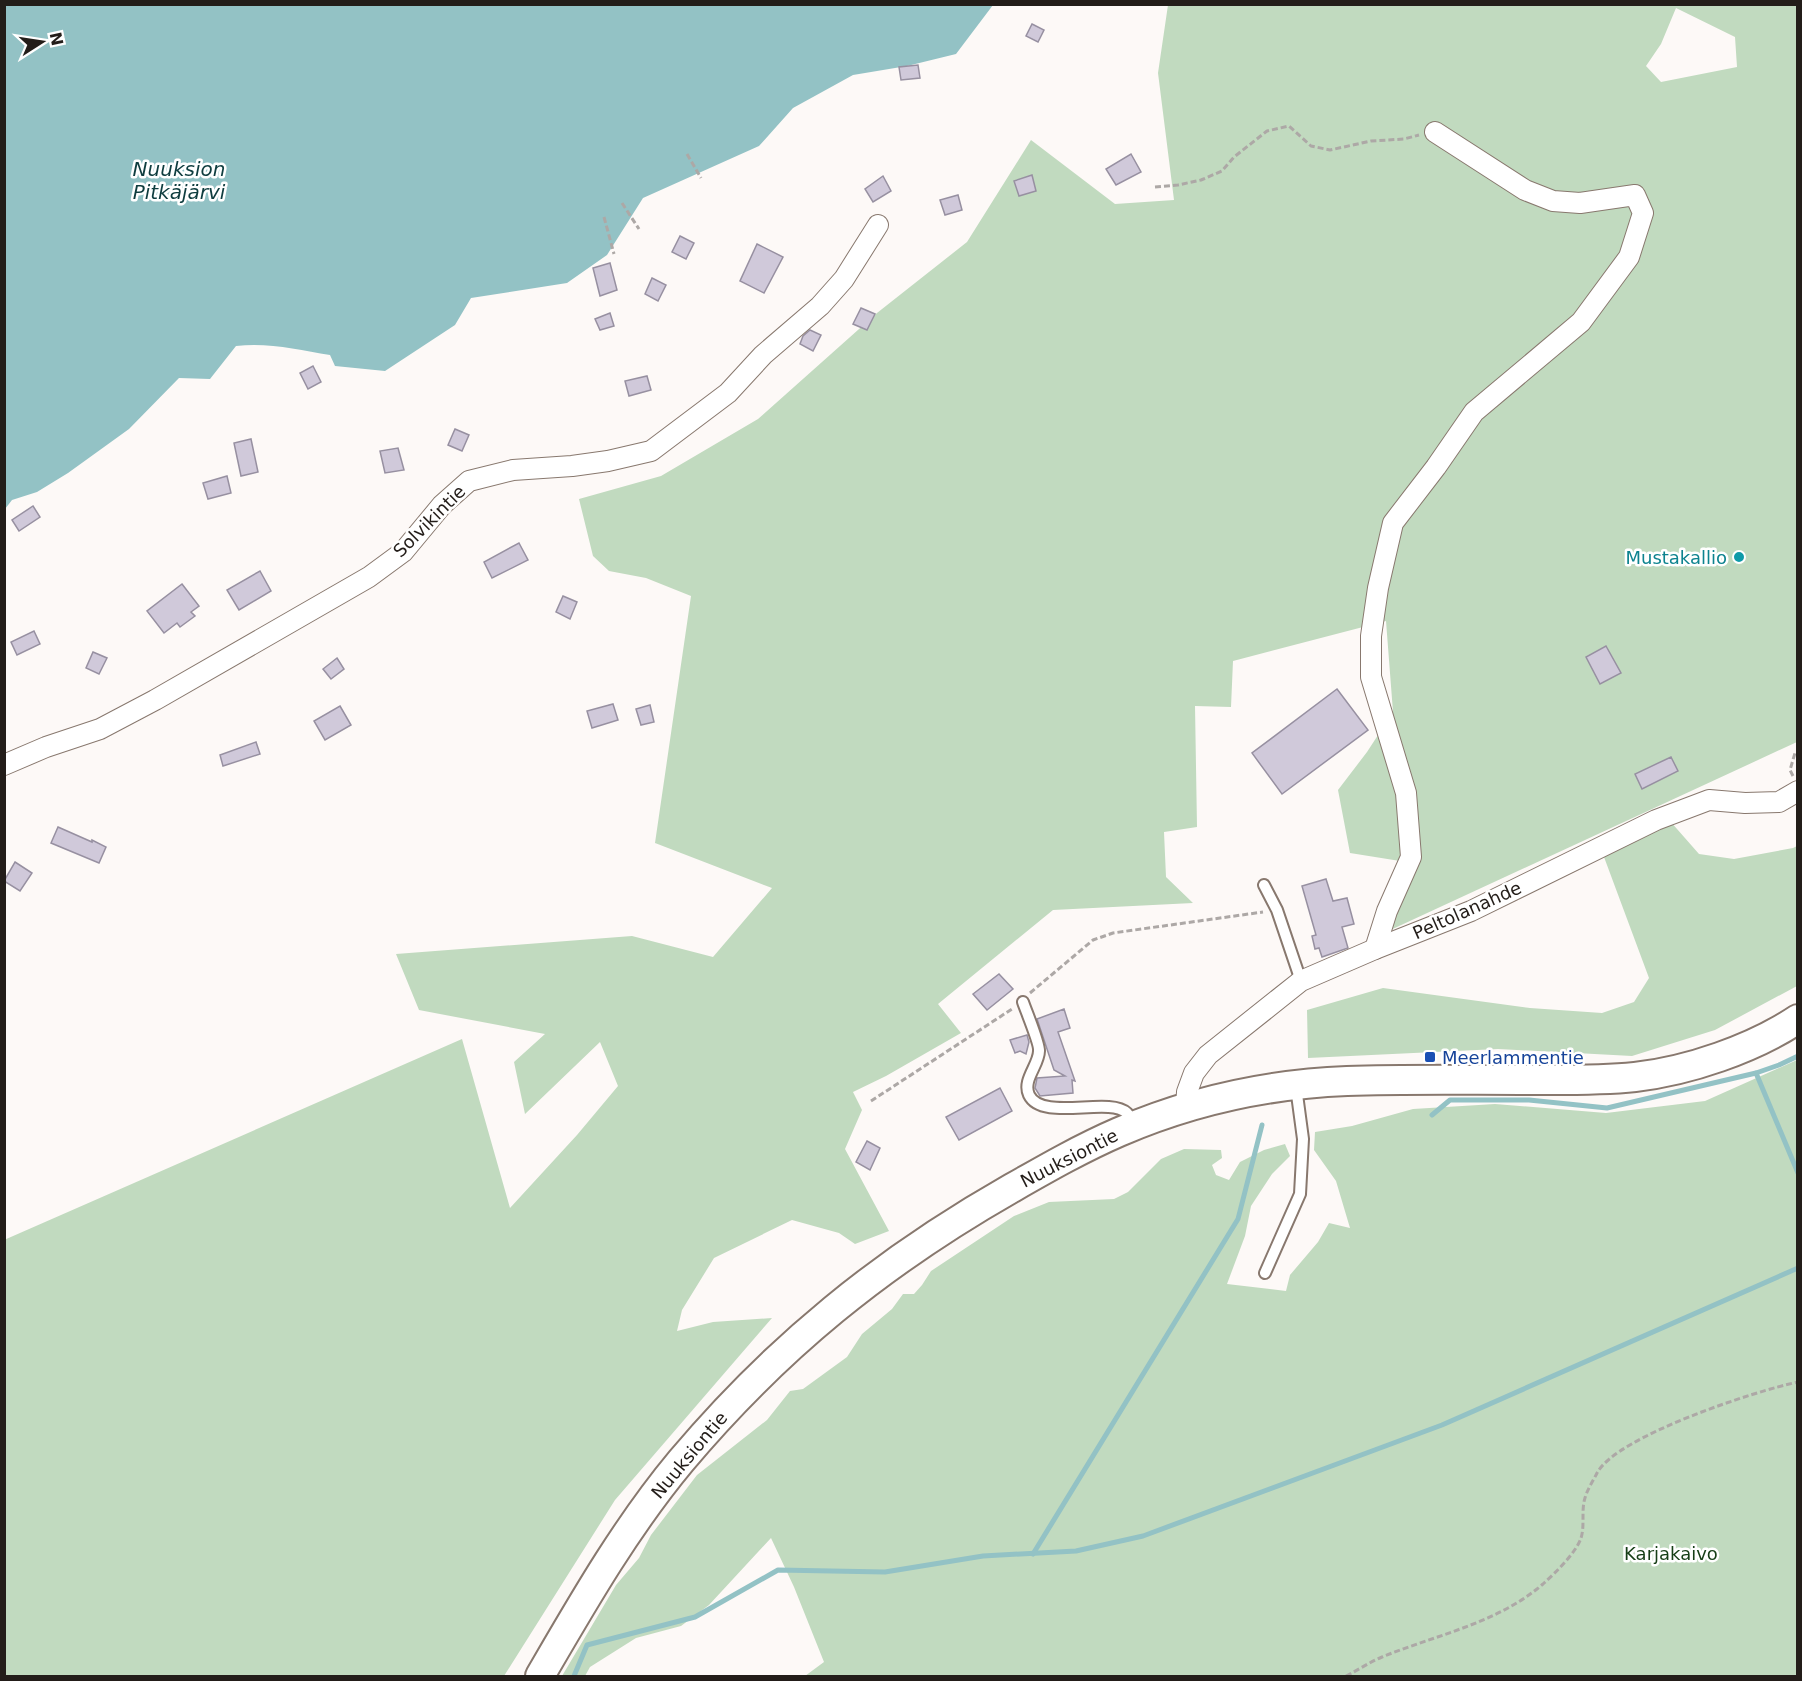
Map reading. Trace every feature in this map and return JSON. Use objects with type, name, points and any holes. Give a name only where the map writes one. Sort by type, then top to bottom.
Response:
[{"type":"street","points":[[1375,949],[1387,911],[1411,857],[1406,793],[1371,677],[1371,636],[1375,607],[1393,523],[1474,412],[1581,322],[1629,256],[1643,213],[1635,195],[1580,203],[1553,201],[1525,190],[1435,132]]},
{"type":"street","name":"Solvikintie","points":[[4,765],[46,747],[100,729],[156,700],[369,577],[403,552],[442,505],[469,481],[513,470],[590,464],[651,451],[728,393],[764,355],[820,306],[844,279],[878,225]]},
{"type":"street","name":"Peltolanahde","points":[[1186,1107],[1187,1092],[1194,1073],[1208,1055],[1301,981],[1471,911],[1656,820],[1709,800],[1745,803],[1779,802],[1796,785]]},
{"type":"street","name":"Nuuksiontie","points":[[540,1677],[590,1591],[628,1531],[655,1494],[730,1405],[783,1352],[855,1292],[925,1240],[1081,1150],[1134,1126],[1186,1107],[1246,1093],[1295,1078],[1343,1081],[1593,1080],[1637,1077],[1695,1064],[1735,1051],[1786,1027],[1797,1019]]},
{"type":"lane","points":[[1264,885],[1277,910],[1301,981]]},
{"type":"lane","points":[[1023,1002],[1040,1050],[1028,1085],[1030,1098],[1041,1105],[1064,1109],[1103,1107],[1119,1109],[1127,1113],[1134,1126]]},
{"type":"lane","points":[[1265,1273],[1300,1194],[1303,1139],[1295,1078]]},
{"type":"path","points":[[1155,187],[1201,180],[1222,171],[1234,157],[1267,131],[1288,126],[1311,146],[1330,150],[1371,141],[1404,139],[1435,132]]},
{"type":"path","points":[[687,154],[701,178]]},
{"type":"path","points":[[622,203],[639,229]]},
{"type":"path","points":[[604,217],[614,254]]},
{"type":"path","points":[[1796,785],[1790,770],[1797,751]]},
{"type":"path","points":[[871,1101],[1023,1002],[1032,990],[1093,940],[1113,933],[1277,910]]},
{"type":"path","points":[[1346,1677],[1381,1657],[1455,1632],[1516,1603],[1542,1584],[1568,1559],[1581,1538],[1585,1498],[1599,1470],[1614,1456],[1646,1437],[1723,1403],[1797,1382]]},
{"type":"green space","points":[[1168,5],[1797,5],[1797,742],[1371,939],[1400,861],[1350,853],[1338,790],[1367,752],[1393,712],[1386,621],[1233,661],[1231,707],[1195,706],[1197,827],[1164,832],[1166,877],[1193,903],[1053,910],[938,1004],[961,1033],[853,1092],[862,1110],[845,1149],[889,1231],[855,1244],[839,1233],[792,1220],[714,1258],[682,1310],[677,1331],[713,1322],[772,1318],[615,1500],[504,1676],[5,1676],[4,1240],[462,1039],[510,1208],[618,1086],[600,1042],[525,1114],[514,1062],[545,1034],[419,1010],[396,954],[632,936],[713,957],[772,888],[655,843],[691,596],[646,578],[609,571],[593,556],[579,499],[661,476],[758,419],[877,313],[967,242],[1031,140],[1115,204],[1174,200],[1158,73]],"holes":[[[1676,8],[1735,37],[1737,67],[1661,82],[1646,66],[1661,44]]]},
{"type":"green space","points":[[1670,821],[1699,854],[1734,859],[1797,846],[1797,986],[1715,1030],[1632,1056],[1498,1049],[1308,1058],[1307,1010],[1383,988],[1530,1008],[1602,1013],[1634,1002],[1649,978],[1604,857]]},
{"type":"green space","name":"Karjakaivo","points":[[1797,1060],[1797,1676],[805,1676],[824,1662],[794,1587],[771,1538],[709,1605],[681,1626],[636,1638],[590,1667],[585,1676],[562,1676],[616,1585],[639,1558],[651,1535],[697,1475],[767,1420],[790,1391],[803,1389],[847,1357],[862,1334],[892,1309],[903,1294],[914,1294],[931,1271],[1014,1216],[1049,1202],[1114,1199],[1128,1192],[1161,1159],[1184,1149],[1221,1150],[1222,1158],[1212,1165],[1216,1175],[1229,1180],[1240,1162],[1264,1150],[1285,1144],[1290,1156],[1272,1174],[1251,1206],[1245,1236],[1227,1284],[1286,1291],[1290,1275],[1318,1242],[1329,1223],[1350,1228],[1336,1181],[1314,1150],[1315,1132],[1352,1126],[1413,1109],[1495,1104],[1606,1113],[1705,1101]]},
{"type":"water","name":"Nuuksion Pitkäjärvi","points":[[5,5],[993,5],[956,54],[907,66],[853,75],[793,108],[759,146],[643,198],[607,255],[567,283],[471,298],[455,325],[385,371],[335,366],[330,355],[295,349],[260,345],[236,346],[210,379],[179,378],[129,429],[68,473],[37,492],[12,500],[5,509]]},
{"type":"building","points":[[1032,24],[1044,30],[1038,42],[1026,36]]},
{"type":"building","points":[[918,65],[920,78],[901,80],[899,67]]},
{"type":"building","points":[[1131,154],[1141,172],[1116,185],[1106,169]]},
{"type":"building","points":[[1032,175],[1036,191],[1019,196],[1014,181]]},
{"type":"building","points":[[883,176],[891,191],[873,202],[865,189]]},
{"type":"building","points":[[958,195],[962,210],[945,215],[940,200]]},
{"type":"building","points":[[680,236],[694,243],[686,259],[672,252]]},
{"type":"building","points":[[757,244],[783,257],[764,293],[740,281]]},
{"type":"building","points":[[610,263],[617,290],[600,296],[593,268]]},
{"type":"building","points":[[652,278],[666,285],[658,301],[645,294]]},
{"type":"building","points":[[861,308],[875,314],[867,330],[853,324]]},
{"type":"building","points":[[610,313],[614,326],[600,330],[595,319]]},
{"type":"building","points":[[810,330],[821,335],[813,351],[800,344],[803,336]]},
{"type":"building","points":[[313,366],[321,382],[308,389],[300,373]]},
{"type":"building","points":[[647,376],[651,390],[629,396],[625,381]]},
{"type":"building","points":[[455,429],[469,435],[462,451],[448,445]]},
{"type":"building","points":[[251,439],[258,472],[241,476],[234,443]]},
{"type":"building","points":[[398,448],[404,470],[385,473],[380,451]]},
{"type":"building","points":[[227,476],[231,493],[208,499],[203,483]]},
{"type":"building","points":[[33,506],[40,517],[19,531],[12,520]]},
{"type":"building","points":[[519,543],[528,560],[492,578],[484,562]]},
{"type":"building","points":[[260,571],[271,591],[239,610],[227,590]]},
{"type":"building","points":[[182,584],[199,606],[191,612],[195,616],[180,627],[177,623],[164,633],[147,611]]},
{"type":"building","points":[[563,596],[577,602],[570,619],[556,612]]},
{"type":"building","points":[[34,631],[40,644],[17,655],[11,642]]},
{"type":"building","points":[[1606,646],[1621,673],[1600,684],[1586,657]]},
{"type":"building","points":[[93,652],[107,658],[99,674],[86,668]]},
{"type":"building","points":[[337,658],[344,669],[331,679],[323,669]]},
{"type":"building","points":[[1337,689],[1368,730],[1282,794],[1252,753]]},
{"type":"building","points":[[613,704],[618,720],[592,728],[587,711]]},
{"type":"building","points":[[650,705],[654,722],[641,725],[636,709]]},
{"type":"building","points":[[340,706],[351,725],[325,740],[314,721]]},
{"type":"building","points":[[256,742],[260,754],[223,766],[220,755]]},
{"type":"building","points":[[1671,757],[1678,771],[1642,789],[1635,774]]},
{"type":"building","points":[[58,827],[106,847],[99,863],[51,843]]},
{"type":"building","points":[[15,862],[32,873],[20,891],[4,881]]},
{"type":"building","points":[[1326,879],[1333,901],[1347,898],[1354,924],[1342,927],[1348,948],[1322,957],[1319,948],[1315,949],[1312,936],[1316,935],[1302,886]]},
{"type":"building","points":[[999,974],[1013,989],[987,1010],[973,994]]},
{"type":"building","points":[[1064,1009],[1070,1028],[1058,1032],[1075,1081],[1072,1080],[1073,1093],[1040,1096],[1035,1088],[1037,1078],[1065,1076],[1054,1070],[1037,1019]]},
{"type":"building","points":[[1027,1035],[1029,1042],[1026,1054],[1020,1051],[1015,1053],[1010,1040]]},
{"type":"building","points":[[1000,1088],[1012,1111],[959,1140],[946,1117]]},
{"type":"building","points":[[867,1141],[880,1148],[870,1170],[856,1162]]},
{"type":"waterway","points":[[1432,1115],[1450,1100],[1529,1100],[1607,1108],[1756,1073],[1798,1056]]},
{"type":"waterway","points":[[1756,1073],[1798,1173]]},
{"type":"waterway","points":[[1033,1554],[1238,1219],[1262,1125]]},
{"type":"waterway","points":[[574,1676],[587,1645],[695,1617],[778,1570],[885,1572],[983,1556],[1076,1551],[1143,1536],[1442,1425],[1798,1268]]},
{"type":"place","name":"Mustakallio","points":[[1739,557]]},
{"type":"place","name":"Meerlammentie","points":[[1430,1057]]}]
